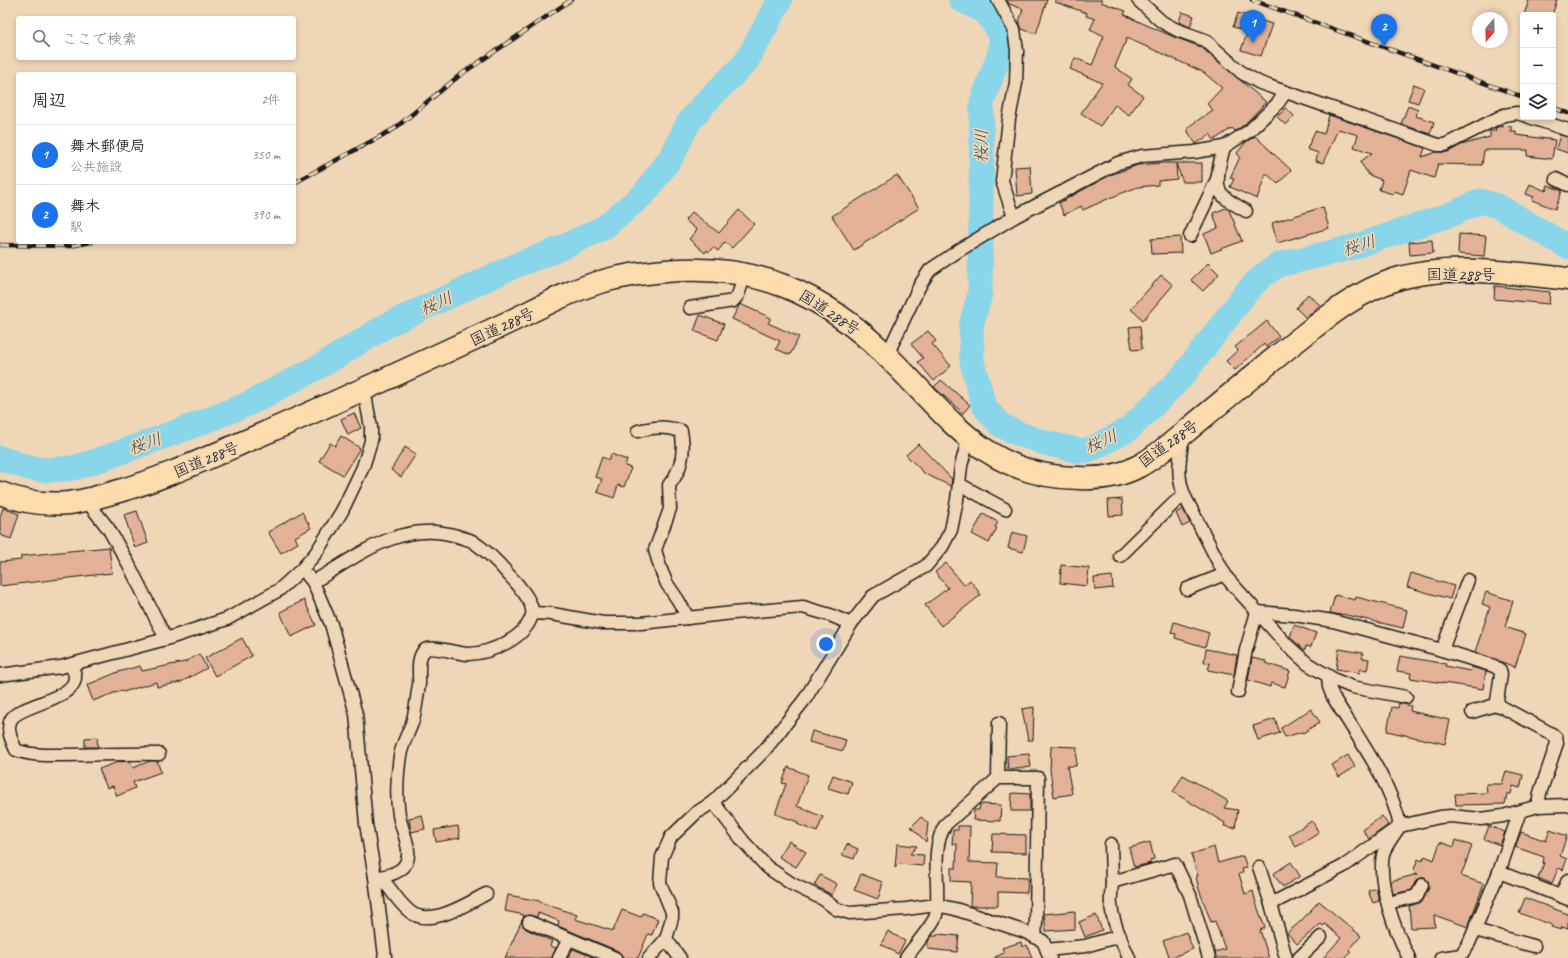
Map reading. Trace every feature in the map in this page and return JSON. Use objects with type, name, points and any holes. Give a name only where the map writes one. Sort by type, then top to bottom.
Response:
[{"type":"highway","name":"国道288号","points":[[0,493],[20,500],[49,504],[86,500],[129,488],[188,467],[364,390],[583,288],[602,281],[627,275],[710,269],[745,274],[779,283],[826,306],[863,333],[887,355],[969,439],[991,455],[1018,468],[1054,476],[1080,478],[1105,477],[1127,472],[1141,465],[1183,434],[1280,353],[1326,318],[1374,288],[1412,275],[1434,271],[1469,271],[1568,280]]},
{"type":"street","points":[[998,0],[1014,29],[1018,51],[1016,83],[1009,120],[1002,181],[1012,218]]},
{"type":"street","points":[[1138,0],[1162,22],[1177,30],[1205,40],[1242,73],[1260,83],[1438,145],[1445,145],[1504,115],[1516,113],[1520,114]]},
{"type":"street","points":[[887,355],[920,285],[930,270],[958,251],[1012,218],[1118,163],[1142,156],[1195,152],[1224,147],[1249,131],[1278,103],[1286,93]]},
{"type":"street","points":[[1537,120],[1568,130]]},
{"type":"street","points":[[1224,147],[1218,177],[1218,189],[1223,195],[1246,211]]},
{"type":"street","points":[[1190,236],[1218,177]]},
{"type":"street","points":[[1556,180],[1568,185]]},
{"type":"street","points":[[690,308],[734,301],[738,295],[745,274]]},
{"type":"street","points":[[0,675],[61,667],[166,639],[227,619],[279,590],[302,569],[316,553],[342,511],[367,457],[371,441],[371,428],[364,390]]},
{"type":"street","points":[[638,431],[658,427],[669,427],[680,431],[683,442],[683,453],[676,476],[669,485],[670,509],[655,550],[667,584],[688,618]]},
{"type":"street","points":[[1183,434],[1178,470],[1180,484],[1184,495],[1225,574],[1257,612],[1288,646],[1308,664],[1328,676],[1352,687],[1406,697]]},
{"type":"street","points":[[649,958],[666,939],[672,918],[672,912],[660,883],[660,871],[666,848],[671,837],[696,813],[713,802],[764,751],[813,686],[851,624],[873,596],[926,566],[942,548],[952,530],[965,450],[969,439]]},
{"type":"street","points":[[959,484],[1005,509]]},
{"type":"street","points":[[1120,556],[1184,495]]},
{"type":"street","points":[[86,500],[108,528],[128,563],[166,639]]},
{"type":"street","points":[[313,582],[358,554],[388,540],[425,531],[446,533],[472,541],[500,565],[521,588],[531,606],[533,613],[529,622],[520,634],[493,650],[470,654],[456,653],[430,647],[425,649],[422,653],[419,683],[412,720],[403,742],[398,774],[397,799],[399,817],[408,849],[407,858],[404,867],[396,872],[378,877]]},
{"type":"street","points":[[302,569],[313,582],[331,624],[356,714],[366,824],[378,877],[384,958]]},
{"type":"street","points":[[1186,589],[1225,574]]},
{"type":"street","points":[[1442,650],[1468,580]]},
{"type":"street","points":[[533,613],[552,614],[603,623],[641,623],[803,607],[830,615],[851,624]]},
{"type":"street","points":[[1257,612],[1294,615],[1333,621],[1442,650],[1494,666],[1500,670],[1501,674],[1497,701],[1498,704],[1522,719],[1552,734],[1556,738],[1557,743],[1540,792],[1538,806]]},
{"type":"street","points":[[1238,692],[1246,650],[1257,612]]},
{"type":"street","points":[[71,664],[75,677],[73,684],[59,696],[12,718],[9,734],[16,750],[25,754],[49,755],[102,755],[132,753],[159,754]]},
{"type":"street","points":[[1328,676],[1328,688],[1385,784],[1398,816],[1400,826],[1383,854],[1383,891],[1409,958]]},
{"type":"street","points":[[1472,712],[1498,704]]},
{"type":"street","points":[[998,778],[999,723]]},
{"type":"street","points":[[906,958],[936,916],[937,859],[941,831],[946,824],[998,778],[1038,778],[1035,937]]},
{"type":"street","points":[[713,802],[742,841],[767,867],[792,884],[823,899],[836,909],[850,914],[936,905],[955,909],[1023,931],[1043,941],[1048,954],[1085,946],[1120,936]]},
{"type":"street","points":[[1271,904],[1344,866],[1400,826],[1440,817],[1451,816],[1481,819],[1503,816],[1538,806],[1568,805]]},
{"type":"street","points":[[1441,958],[1465,954],[1499,872],[1520,811]]},
{"type":"street","points":[[1111,844],[1111,904],[1120,936],[1129,958]]},
{"type":"street","points":[[1112,882],[1176,864],[1190,895],[1209,958]]},
{"type":"street","points":[[1259,867],[1286,958]]},
{"type":"street","points":[[1499,872],[1565,898],[1568,880]]},
{"type":"street","points":[[378,877],[409,911],[416,915],[428,917],[438,917],[486,894]]},
{"type":"street","points":[[1388,904],[1417,896],[1422,885]]},
{"type":"street","points":[[529,922],[615,958]]},
{"type":"street","points":[[1475,930],[1534,946]]},
{"type":"street","points":[[1299,958],[1321,937]]},
{"type":"street","points":[[559,958],[568,939]]},
{"type":"street","points":[[666,939],[680,958]]},
{"type":"building","points":[[1007,0],[1047,0],[1036,34],[1022,29],[1019,22],[1023,9],[1009,4]]},
{"type":"building","points":[[1055,0],[1102,0],[1101,2],[1126,11],[1124,14],[1133,19],[1201,47],[1266,102],[1244,125],[1235,131],[1232,128],[1214,140],[1210,134],[1196,144],[1188,132],[1188,127],[1213,110],[1207,104],[1222,88],[1203,72],[1127,38],[1115,67],[1132,79],[1128,85],[1143,96],[1129,115],[1115,105],[1100,126],[1081,113],[1102,83],[1070,69],[1075,58],[1092,65],[1104,36],[1090,29],[1095,19],[1086,16],[1087,13],[1055,2]]},
{"type":"building","points":[[1529,0],[1557,0],[1553,12],[1525,12]]},
{"type":"building","points":[[1182,12],[1194,16],[1190,27],[1179,22]]},
{"type":"building","points":[[1238,13],[1272,24],[1261,56],[1241,50],[1248,31],[1233,27]]},
{"type":"building","points":[[1414,84],[1424,88],[1418,103],[1408,100]]},
{"type":"building","points":[[1408,106],[1418,110],[1416,116],[1434,122],[1430,134],[1401,124]]},
{"type":"building","points":[[1286,108],[1294,116],[1286,125],[1277,117]]},
{"type":"building","points":[[1329,115],[1425,148],[1422,157],[1437,152],[1448,152],[1461,145],[1490,137],[1490,131],[1496,131],[1495,128],[1498,127],[1511,126],[1511,131],[1516,131],[1516,135],[1555,140],[1552,159],[1527,156],[1528,150],[1484,150],[1482,165],[1438,164],[1434,178],[1411,170],[1403,194],[1394,191],[1393,194],[1379,190],[1382,180],[1369,175],[1360,162],[1372,153],[1354,147],[1358,135],[1338,129],[1323,163],[1316,161],[1318,153],[1307,149],[1315,131],[1324,134]]},
{"type":"building","points":[[1560,135],[1568,137],[1568,153],[1556,149]]},
{"type":"building","points":[[1255,136],[1291,170],[1278,184],[1266,173],[1257,199],[1230,187],[1234,179],[1230,178],[1240,157],[1237,153],[1246,142]]},
{"type":"building","points":[[1162,163],[1202,163],[1202,182],[1183,182],[1176,164],[1177,179],[1158,181],[1158,185],[1138,187],[1083,210],[1081,206],[1064,215],[1059,203],[1110,175],[1138,165]]},
{"type":"building","points":[[1030,166],[1032,194],[1017,196],[1015,167]]},
{"type":"building","points":[[897,175],[919,208],[854,250],[832,216]]},
{"type":"building","points":[[1530,184],[1546,191],[1548,185],[1562,191],[1555,209],[1532,200],[1534,197],[1526,194]]},
{"type":"building","points":[[1323,207],[1329,228],[1277,243],[1272,223]]},
{"type":"building","points":[[1226,208],[1229,210],[1242,241],[1211,253],[1204,234],[1218,228],[1213,213]]},
{"type":"building","points":[[739,210],[754,224],[732,248],[725,242],[718,251],[713,247],[709,252],[707,250],[705,253],[689,239],[697,230],[685,220],[692,212],[719,233]]},
{"type":"building","points":[[1459,234],[1486,236],[1484,256],[1458,254]]},
{"type":"building","points":[[1180,237],[1181,253],[1152,254],[1151,239]]},
{"type":"building","points":[[1432,240],[1433,253],[1410,255],[1409,242]]},
{"type":"building","points":[[1208,263],[1219,274],[1203,291],[1191,280]]},
{"type":"building","points":[[1161,275],[1173,285],[1143,320],[1131,309]]},
{"type":"building","points":[[1495,286],[1550,292],[1549,304],[1494,299]]},
{"type":"building","points":[[1308,294],[1320,305],[1306,318],[1296,308]]},
{"type":"building","points":[[740,304],[771,318],[768,323],[799,337],[790,355],[776,349],[780,341],[732,319]]},
{"type":"building","points":[[700,315],[724,324],[718,340],[694,331]]},
{"type":"building","points":[[1267,321],[1279,337],[1266,347],[1264,344],[1235,370],[1226,361],[1238,350],[1235,347]]},
{"type":"building","points":[[1140,326],[1142,349],[1132,350],[1129,327]]},
{"type":"building","points":[[928,331],[936,341],[932,344],[951,366],[934,381],[918,362],[923,358],[911,344]]},
{"type":"building","points":[[941,380],[970,405],[963,413],[934,387]]},
{"type":"building","points":[[354,413],[361,428],[348,435],[341,419]]},
{"type":"building","points":[[341,436],[360,448],[343,475],[319,461],[330,443],[335,446]]},
{"type":"building","points":[[918,444],[952,479],[951,486],[925,474],[906,455]]},
{"type":"building","points":[[405,447],[416,454],[401,477],[391,470]]},
{"type":"building","points":[[611,454],[627,460],[625,466],[631,468],[624,487],[618,485],[614,498],[597,492],[602,479],[595,477],[602,457],[609,460]]},
{"type":"building","points":[[1122,499],[1123,515],[1109,516],[1108,500]]},
{"type":"building","points":[[3,508],[19,514],[11,539],[0,535],[0,517]]},
{"type":"building","points":[[1183,509],[1190,523],[1182,527],[1176,513]]},
{"type":"building","points":[[137,511],[148,543],[135,548],[124,515]]},
{"type":"building","points":[[302,512],[311,528],[295,537],[298,543],[281,553],[268,532]]},
{"type":"building","points":[[983,514],[998,522],[995,527],[997,528],[989,543],[972,534]]},
{"type":"building","points":[[1012,532],[1027,536],[1023,552],[1008,548]]},
{"type":"building","points":[[109,547],[112,573],[0,586],[0,562],[21,560],[21,556]]},
{"type":"building","points":[[946,563],[964,585],[970,580],[981,595],[941,626],[925,605],[948,588],[935,572]]},
{"type":"building","points":[[1061,565],[1089,568],[1087,586],[1060,583]]},
{"type":"building","points":[[1411,573],[1454,586],[1450,599],[1407,587]]},
{"type":"building","points":[[1112,576],[1113,588],[1095,590],[1094,578]]},
{"type":"building","points":[[1486,592],[1513,601],[1505,627],[1526,634],[1515,667],[1475,652],[1490,607],[1482,604]]},
{"type":"building","points":[[1335,595],[1355,600],[1356,597],[1407,610],[1403,628],[1342,614],[1330,613]]},
{"type":"building","points":[[304,600],[316,625],[291,637],[280,612]]},
{"type":"building","points":[[1174,622],[1209,633],[1205,647],[1175,638],[1176,634],[1171,633]]},
{"type":"building","points":[[1294,625],[1316,633],[1311,647],[1306,646],[1305,650],[1290,637]]},
{"type":"building","points":[[242,638],[252,656],[215,676],[205,658]]},
{"type":"building","points":[[1206,649],[1237,655],[1234,675],[1208,670],[1210,663],[1204,662]]},
{"type":"building","points":[[1339,649],[1363,653],[1362,658],[1369,659],[1367,670],[1361,669],[1360,673],[1336,669]]},
{"type":"building","points":[[199,654],[207,668],[181,682],[157,687],[156,682],[123,692],[122,690],[93,701],[87,685],[118,672],[140,666],[142,671],[185,662]]},
{"type":"building","points":[[1400,656],[1446,664],[1445,666],[1470,671],[1471,667],[1486,671],[1483,689],[1410,678],[1411,673],[1397,671]]},
{"type":"building","points":[[1252,658],[1266,661],[1265,663],[1290,671],[1285,687],[1271,683],[1270,687],[1248,680]]},
{"type":"building","points":[[1399,703],[1411,706],[1410,711],[1450,720],[1445,744],[1387,731],[1392,707],[1398,708]]},
{"type":"building","points":[[1034,707],[1033,740],[1028,740],[1022,709]]},
{"type":"building","points":[[1311,709],[1320,722],[1303,733],[1285,737],[1281,728]]},
{"type":"building","points":[[1275,719],[1280,733],[1258,740],[1253,726]]},
{"type":"building","points":[[812,731],[846,740],[843,751],[809,742]]},
{"type":"building","points":[[97,737],[98,747],[85,747],[85,738]]},
{"type":"building","points":[[1051,746],[1077,747],[1076,766],[1067,766],[1072,794],[1054,797],[1050,770]]},
{"type":"building","points":[[1029,754],[1031,767],[1008,770],[1007,756]]},
{"type":"building","points":[[1348,755],[1355,767],[1339,777],[1332,765]]},
{"type":"building","points":[[130,761],[133,768],[150,761],[157,761],[161,772],[133,782],[135,788],[117,796],[113,786],[107,788],[99,769],[118,762]]},
{"type":"building","points":[[788,767],[808,775],[797,806],[823,817],[817,832],[797,824],[798,822],[775,814],[786,784],[782,783]]},
{"type":"building","points":[[1506,771],[1523,775],[1520,788],[1513,786],[1511,794],[1507,794],[1505,804],[1456,805],[1455,794],[1487,793],[1486,784],[1502,784]]},
{"type":"building","points":[[833,775],[852,782],[848,794],[828,788]]},
{"type":"building","points":[[1183,775],[1228,801],[1224,808],[1238,810],[1235,828],[1224,826],[1225,823],[1173,792]]},
{"type":"building","points":[[1012,793],[1030,794],[1030,811],[1011,811]]},
{"type":"building","points":[[980,804],[1001,805],[1000,821],[973,820],[974,810],[979,810]]},
{"type":"building","points":[[422,815],[425,829],[411,832],[409,818]]},
{"type":"building","points":[[1382,816],[1388,825],[1369,839],[1363,830]]},
{"type":"building","points":[[921,817],[928,823],[926,842],[911,827]]},
{"type":"building","points":[[1312,821],[1319,833],[1296,847],[1289,835]]},
{"type":"building","points":[[458,826],[460,838],[436,842],[434,830]]},
{"type":"building","points":[[958,826],[970,826],[969,862],[998,863],[997,877],[1028,878],[1027,893],[998,892],[998,906],[970,906],[971,882],[951,881],[951,868],[956,868],[957,844],[952,844],[953,830],[958,830]]},
{"type":"building","points":[[1489,826],[1505,832],[1500,845],[1484,839]]},
{"type":"building","points":[[1550,830],[1567,836],[1560,856],[1567,859],[1563,870],[1558,868],[1552,884],[1538,878],[1544,863],[1544,857],[1515,847],[1521,832],[1546,841]]},
{"type":"building","points":[[993,834],[1026,835],[1026,853],[992,852]]},
{"type":"building","points":[[1456,840],[1472,846],[1461,876],[1484,884],[1468,927],[1434,915],[1435,927],[1411,928],[1409,906],[1422,902],[1429,888],[1428,881],[1425,878],[1421,878],[1415,882],[1412,890],[1393,894],[1391,881],[1418,874],[1413,872],[1418,859],[1422,861],[1425,856],[1434,860],[1440,842],[1454,847]]},
{"type":"building","points":[[789,841],[806,852],[796,867],[779,857]]},
{"type":"building","points":[[1150,842],[1154,859],[1150,860],[1151,863],[1134,867],[1129,848]]},
{"type":"building","points":[[847,844],[858,849],[854,859],[842,855]]},
{"type":"building","points":[[897,844],[917,846],[910,854],[924,855],[923,866],[899,864],[895,868]]},
{"type":"building","points":[[1214,847],[1218,863],[1243,856],[1247,868],[1242,869],[1243,873],[1239,874],[1245,894],[1253,891],[1265,928],[1260,930],[1269,958],[1216,958],[1215,952],[1225,949],[1215,921],[1211,922],[1199,889],[1196,877],[1198,876],[1191,854]]},
{"type":"building","points":[[1291,862],[1300,876],[1283,887],[1273,874]]},
{"type":"building","points":[[861,874],[882,882],[878,899],[854,890]]},
{"type":"building","points":[[820,875],[837,884],[832,895],[814,885]]},
{"type":"building","points":[[1376,888],[1379,901],[1373,903],[1368,891]]},
{"type":"building","points":[[508,895],[540,901],[577,915],[575,919],[613,931],[622,910],[641,917],[643,913],[658,919],[652,935],[648,934],[638,958],[622,958],[618,951],[558,926],[559,921],[538,913],[537,917],[528,915],[523,918],[524,915],[505,911]]},
{"type":"building","points":[[1525,898],[1568,914],[1568,929],[1562,927],[1561,930],[1551,927],[1552,925],[1519,913]]},
{"type":"building","points":[[1319,901],[1361,936],[1349,950],[1351,952],[1345,958],[1323,958],[1341,938],[1325,924],[1323,926],[1321,924],[1297,944],[1287,933],[1301,921]]},
{"type":"building","points":[[1075,911],[1075,929],[1046,931],[1044,914]]},
{"type":"building","points":[[1096,915],[1102,930],[1085,937],[1079,922]]},
{"type":"building","points":[[522,920],[523,926],[526,929],[552,941],[550,946],[556,948],[552,958],[505,958]]},
{"type":"building","points":[[888,931],[905,941],[898,954],[881,944]]},
{"type":"building","points":[[1186,932],[1193,949],[1170,958],[1163,941]]},
{"type":"building","points":[[938,934],[959,936],[957,952],[928,949],[928,941],[932,936],[937,936]]},
{"type":"building","points":[[1021,942],[1022,947],[1027,945],[1032,958],[995,958],[1004,953],[1002,948]]},
{"type":"building","points":[[573,949],[596,958],[567,958]]},
{"type":"waterway","name":"桜川","points":[[0,458],[29,468],[48,470],[73,468],[190,427],[248,404],[322,365],[389,324],[519,264],[554,251],[603,228],[644,194],[672,156],[688,123],[704,104],[746,62],[780,0]]},
{"type":"waterway","name":"桜川","points":[[961,0],[986,13],[1002,38],[1000,53],[982,102],[980,294],[971,325],[972,362],[984,406],[1000,425],[1017,433],[1045,443],[1081,451],[1093,448],[1129,429],[1181,378],[1248,290],[1262,276],[1278,265],[1350,248],[1452,214],[1480,201],[1498,206],[1568,247]]},
{"type":"railway","points":[[296,182],[394,129],[460,75],[571,0]]},
{"type":"railway","points":[[1252,0],[1520,96]]},
{"type":"railway","points":[[1556,109],[1568,113]]},
{"type":"railway","points":[[0,245],[70,246],[81,244]]},
{"type":"place","name":"舞木郵便局","points":[[1253,43]]},
{"type":"place","name":"舞木","points":[[1384,47]]}]
